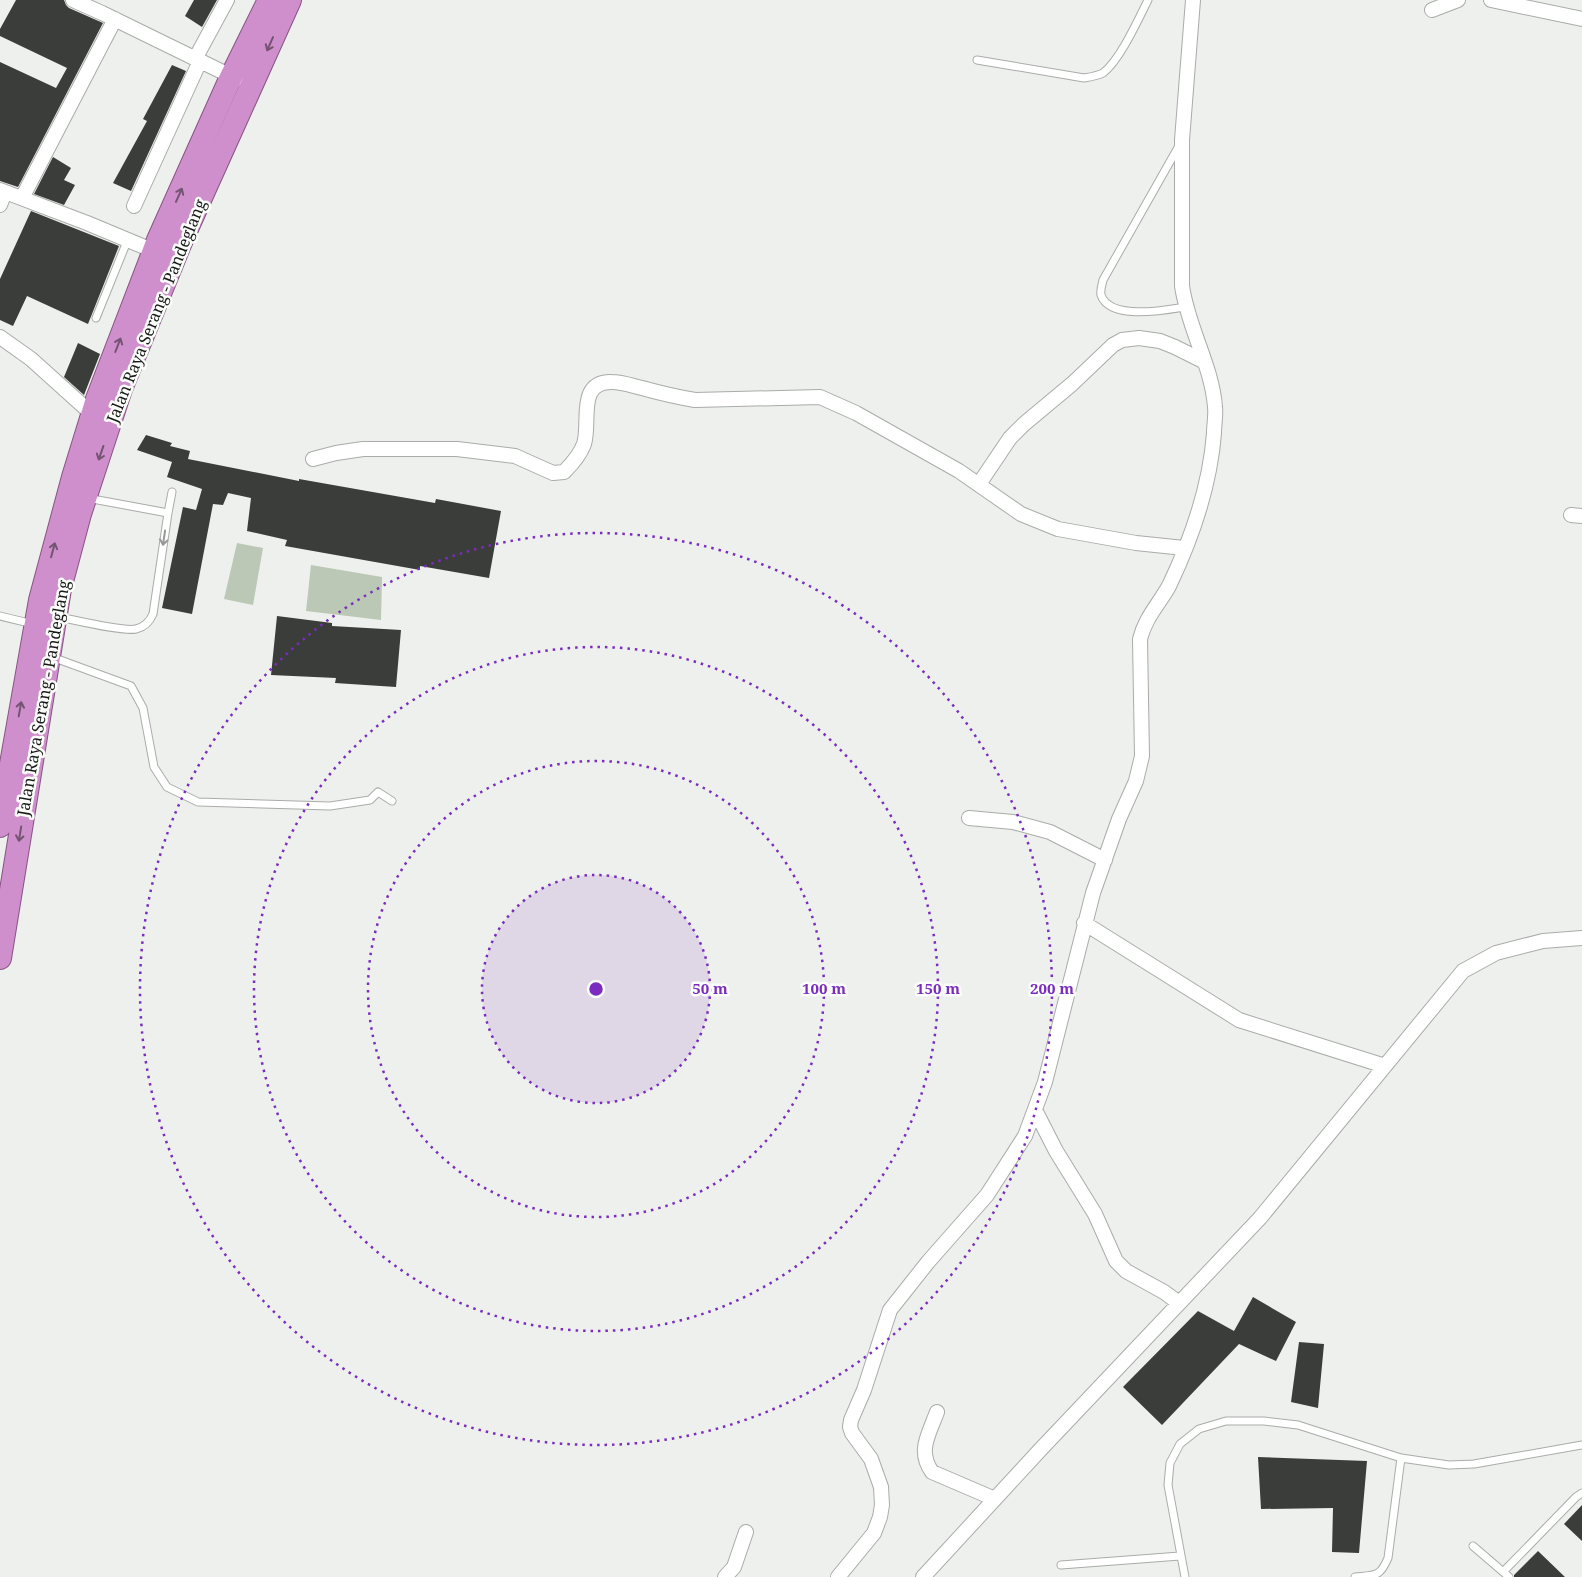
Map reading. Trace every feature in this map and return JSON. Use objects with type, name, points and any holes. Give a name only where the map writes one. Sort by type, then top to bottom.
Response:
[{"type":"highway","name":"Jalan Raya Serang - Pandeglang","points":[[0,826],[20,746],[49,656],[51,607],[72,477],[92,414],[112,385],[172,236],[231,77],[269,0]]},
{"type":"highway","name":"Jalan Raya Serang - Pandeglang","points":[[0,958],[20,746],[35,625],[51,607],[60,588],[86,497],[112,385],[154,251],[172,236],[251,86],[290,0]]},
{"type":"street","points":[[73,0],[251,86]]},
{"type":"street","points":[[102,13],[109,0]]},
{"type":"street","points":[[134,206],[198,60],[227,0]]},
{"type":"street","points":[[838,1577],[874,1533],[882,1505],[881,1487],[871,1460],[852,1433],[850,1427],[851,1420],[864,1390],[890,1310],[928,1262],[987,1195],[1025,1136],[1035,1110],[1045,1082],[1081,946],[1084,923],[1119,819],[1136,781],[1142,756],[1140,639],[1142,630],[1168,586],[1202,503],[1212,452],[1215,408],[1213,391],[1185,307],[1182,286],[1182,140],[1193,0]]},
{"type":"street","points":[[1432,10],[1458,0]]},
{"type":"street","points":[[1491,0],[1582,19]]},
{"type":"street","points":[[22,198],[115,19]]},
{"type":"street","points":[[0,205],[3,191],[154,251]]},
{"type":"street","points":[[0,337],[31,359],[92,414]]},
{"type":"street","points":[[979,484],[1010,438],[1113,345],[1122,340],[1139,338],[1160,341],[1203,361]]},
{"type":"street","points":[[314,459],[363,449],[456,449],[515,456],[553,473],[564,472],[578,458],[585,442],[587,404],[591,391],[600,384],[611,382],[695,400],[820,397],[856,413],[979,484],[1021,514],[1058,529],[1136,544],[1184,548]]},
{"type":"street","points":[[969,818],[1013,822],[1050,832],[1105,860]]},
{"type":"street","points":[[1084,923],[1238,1020],[1385,1066]]},
{"type":"street","points":[[923,1577],[1260,1218],[1463,971],[1496,953],[1543,942],[1582,938]]},
{"type":"street","points":[[1035,1110],[1056,1151],[1095,1214],[1116,1261],[1126,1271],[1157,1287],[1179,1303]]},
{"type":"street","points":[[937,1412],[924,1451],[926,1464],[932,1472],[995,1499]]},
{"type":"street","points":[[725,1577],[734,1567],[746,1532]]},
{"type":"lane","points":[[977,60],[1084,78],[1102,74],[1119,53],[1148,0]]},
{"type":"lane","points":[[1182,140],[1103,280],[1101,289],[1102,296],[1107,303],[1116,308],[1138,312],[1185,307]]},
{"type":"lane","points":[[96,318],[128,240]]},
{"type":"lane","points":[[51,607],[129,630],[146,624],[153,614],[172,492]]},
{"type":"lane","points":[[86,497],[168,513]]},
{"type":"lane","points":[[0,616],[35,625]]},
{"type":"lane","points":[[49,656],[131,686],[143,708],[154,767],[167,787],[198,802],[330,806],[370,800],[378,792],[392,801]]},
{"type":"lane","points":[[1185,1577],[1168,1485],[1170,1463],[1180,1444],[1199,1429],[1226,1421],[1264,1421],[1298,1425],[1400,1458],[1449,1465],[1474,1464],[1582,1445]]},
{"type":"lane","points":[[1355,1577],[1376,1575],[1384,1570],[1388,1558],[1400,1458]]},
{"type":"lane","points":[[1473,1546],[1506,1574],[1582,1493]]},
{"type":"lane","points":[[1061,1565],[1180,1556]]},
{"type":"green space","points":[[237,543],[263,548],[253,605],[224,599]]},
{"type":"green space","points":[[311,565],[382,577],[381,620],[306,611]]},
{"type":"building","points":[[16,0],[64,0],[69,8],[103,23],[18,187],[0,181],[0,62],[56,88],[67,68],[0,36],[0,29]]},
{"type":"building","points":[[194,0],[217,0],[202,27],[185,16]]},
{"type":"building","points":[[172,65],[186,71],[131,191],[113,183],[147,121],[143,119]]},
{"type":"building","points":[[53,157],[71,168],[64,180],[75,185],[64,205],[34,194]]},
{"type":"building","points":[[31,211],[119,246],[88,324],[27,296],[13,326],[0,320],[0,279]]},
{"type":"building","points":[[78,343],[100,354],[84,395],[64,377]]},
{"type":"building","points":[[146,435],[172,443],[170,446],[190,451],[188,459],[299,481],[299,479],[435,503],[436,499],[501,511],[489,578],[420,566],[420,570],[285,546],[287,540],[247,531],[251,498],[228,493],[223,505],[213,504],[192,614],[162,608],[183,507],[196,510],[202,489],[167,477],[172,462],[137,450]]},
{"type":"building","points":[[277,616],[332,623],[332,626],[401,630],[396,687],[335,683],[336,678],[271,675]]},
{"type":"building","points":[[1253,1297],[1296,1322],[1276,1361],[1239,1344],[1162,1425],[1123,1387],[1198,1311],[1234,1331]]},
{"type":"building","points":[[1299,1342],[1324,1344],[1318,1408],[1291,1402]]},
{"type":"building","points":[[1258,1457],[1367,1461],[1359,1553],[1332,1552],[1333,1508],[1261,1509]]},
{"type":"building","points":[[1582,1505],[1582,1541],[1564,1524]]},
{"type":"building","points":[[1538,1551],[1565,1577],[1514,1577]]}]
